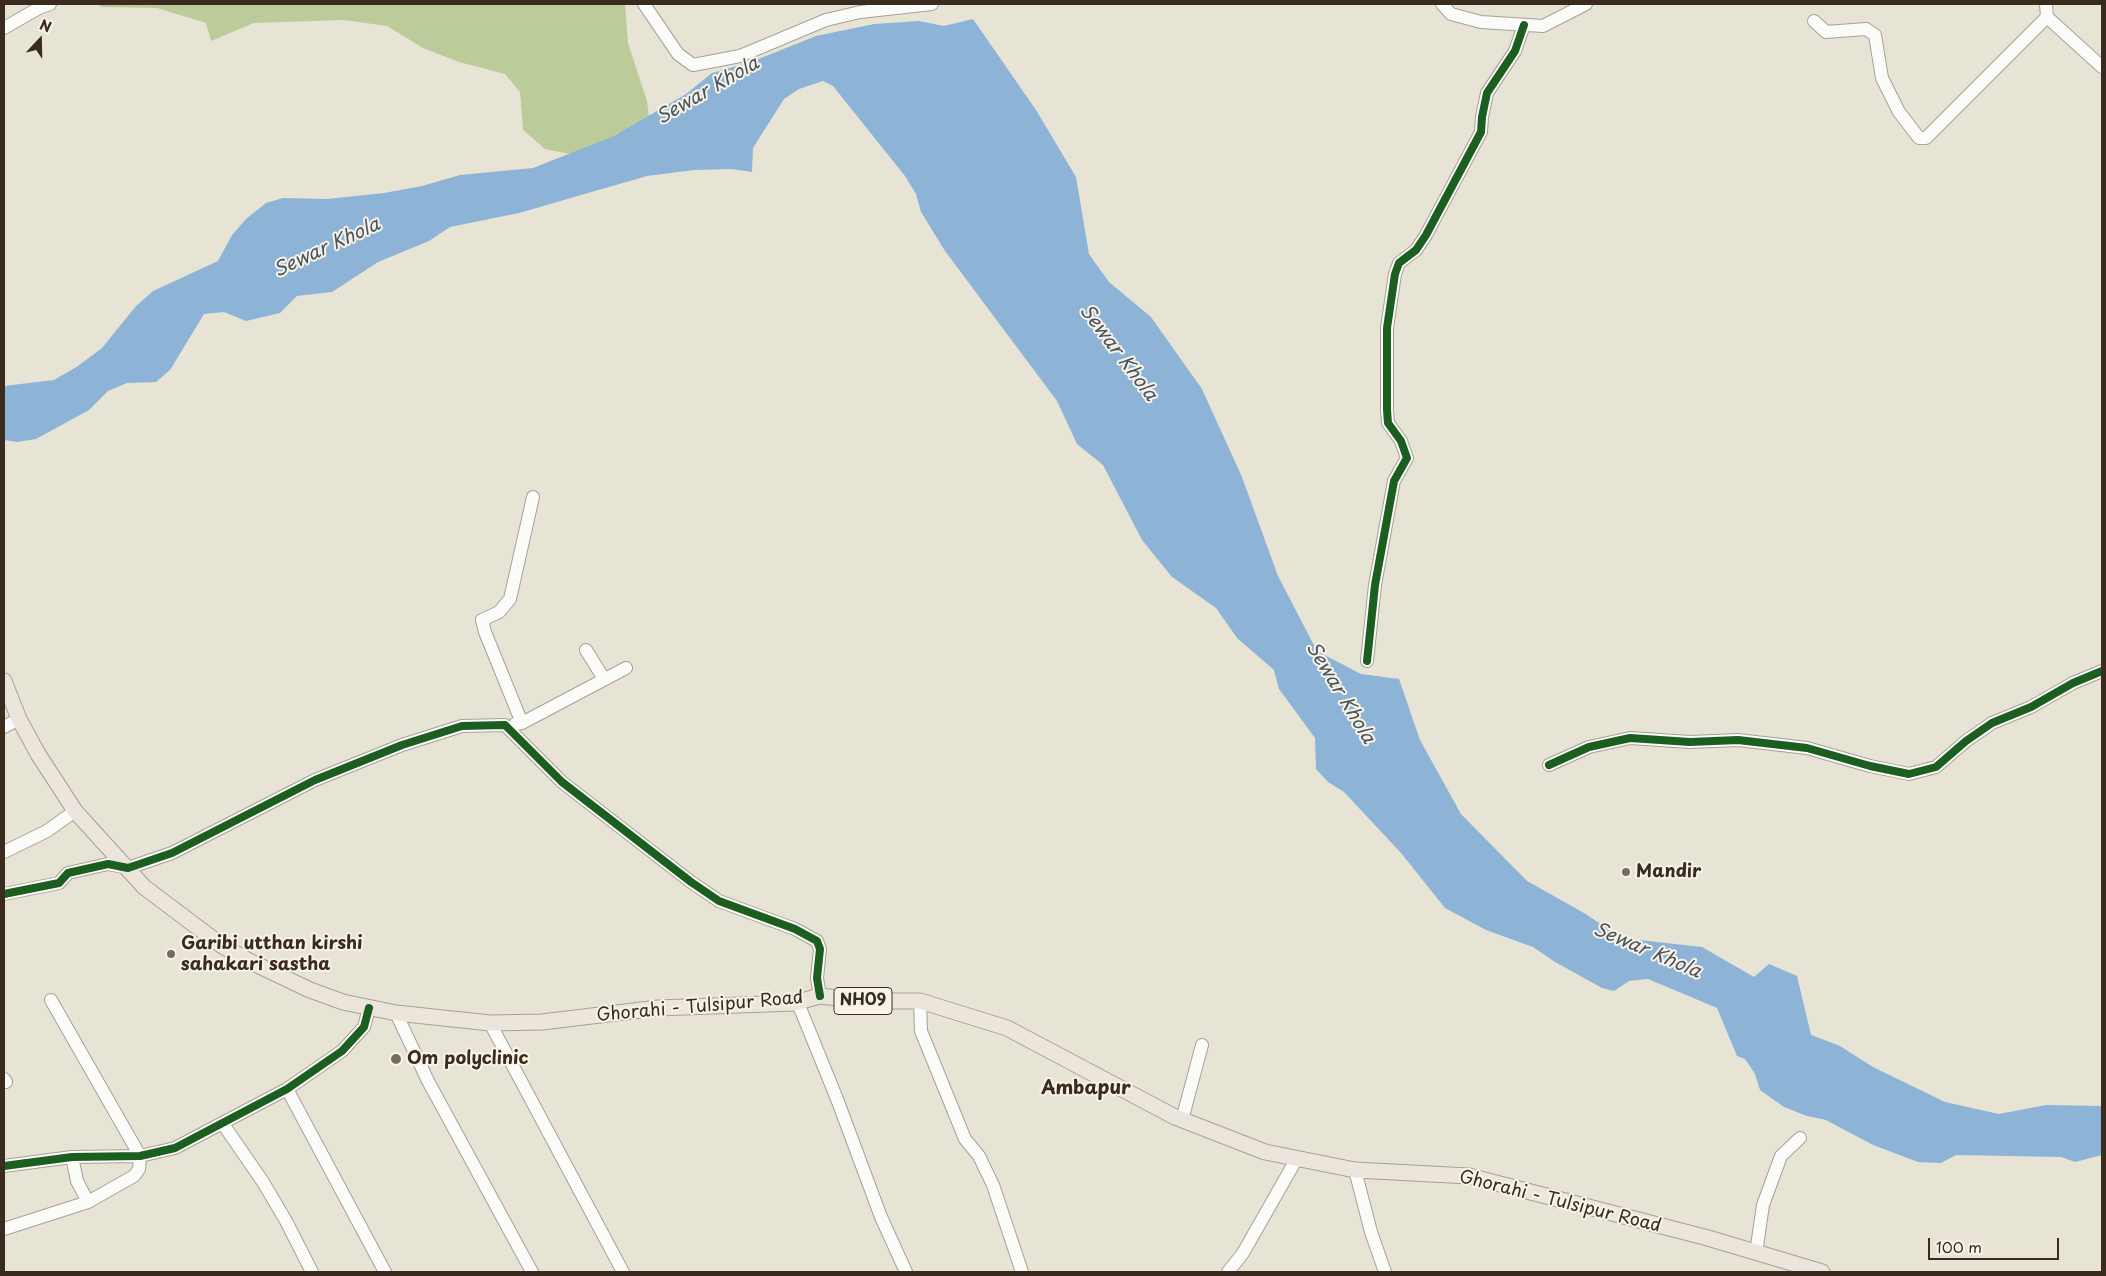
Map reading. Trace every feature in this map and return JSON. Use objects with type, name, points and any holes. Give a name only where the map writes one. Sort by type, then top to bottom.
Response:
[{"type":"main road","name":"Ghorahi - Tulsipur Road","points":[[4,681],[19,719],[38,754],[75,811],[144,887],[221,945],[249,962],[310,990],[343,1002],[396,1013],[490,1023],[542,1022],[658,1008],[794,1003],[820,996],[867,1002],[920,1001],[1007,1028],[1182,1120],[1265,1152],[1296,1160],[1355,1170],[1469,1176],[1603,1213],[1708,1238],[1822,1272]]},
{"type":"street","points":[[4,28],[39,8],[50,4]]},
{"type":"street","points":[[644,4],[678,54],[693,65],[740,56],[826,20],[860,12],[932,4]]},
{"type":"street","points":[[1442,4],[1451,14],[1481,22],[1543,26],[1586,4]]},
{"type":"street","points":[[1814,21],[1826,32],[1866,29],[1874,35],[1882,78],[1899,112],[1919,138],[1926,138],[2047,10],[2102,67]]},
{"type":"street","points":[[1367,660],[1375,585],[1394,481],[1407,458],[1404,447],[1388,423],[1386,410],[1387,328],[1395,274],[1399,264],[1416,250],[1426,235],[1481,132],[1487,93],[1515,51],[1524,25]]},
{"type":"street","points":[[522,722],[485,632],[482,620],[499,612],[510,599],[533,497]]},
{"type":"street","points":[[586,650],[604,679]]},
{"type":"street","points":[[4,894],[58,883],[68,873],[108,864],[128,868],[172,853],[315,780],[402,745],[462,726],[505,725],[522,722],[626,668]]},
{"type":"street","points":[[1549,765],[1589,747],[1630,738],[1690,742],[1738,740],[1806,748],[1870,766],[1909,774],[1936,767],[1966,741],[1992,723],[2031,707],[2073,683],[2102,671]]},
{"type":"street","points":[[4,726],[19,719]]},
{"type":"street","points":[[505,725],[562,782],[718,901],[795,929],[817,941],[820,949],[818,978],[820,996]]},
{"type":"street","points":[[4,852],[47,831],[75,811]]},
{"type":"street","points":[[4,1229],[88,1202],[134,1176],[139,1169],[140,1156],[51,1000]]},
{"type":"street","points":[[920,1001],[921,1030],[940,1081],[953,1105],[965,1139],[978,1156],[993,1185],[1022,1272]]},
{"type":"street","points":[[794,1003],[800,1008],[837,1099],[881,1217],[906,1272]]},
{"type":"street","points":[[4,1166],[72,1157],[140,1156],[175,1148],[287,1089],[342,1051],[364,1026],[369,1008]]},
{"type":"street","points":[[396,1013],[428,1081],[532,1272]]},
{"type":"street","points":[[490,1023],[623,1272]]},
{"type":"street","points":[[1182,1120],[1202,1045]]},
{"type":"street","points":[[287,1089],[385,1272]]},
{"type":"street","points":[[223,1124],[286,1221],[312,1272]]},
{"type":"street","points":[[1756,1253],[1763,1205],[1781,1156],[1800,1138]]},
{"type":"street","points":[[72,1157],[77,1181],[88,1202]]},
{"type":"street","points":[[1228,1272],[1243,1253],[1296,1160]]},
{"type":"street","points":[[1355,1170],[1371,1232],[1385,1272]]},
{"type":"green space","points":[[96,4],[625,4],[628,43],[647,101],[649,117],[580,156],[545,149],[523,130],[520,92],[505,74],[459,62],[423,48],[387,26],[344,20],[254,23],[211,41],[206,23],[157,8],[102,7]]},
{"type":"water","name":"Sewar Khola","points":[[973,19],[1036,110],[1076,177],[1089,254],[1109,282],[1151,317],[1202,389],[1242,477],[1278,576],[1317,651],[1361,674],[1399,679],[1420,740],[1461,814],[1527,881],[1584,913],[1622,938],[1702,947],[1754,977],[1769,964],[1797,976],[1811,1035],[1840,1046],[1873,1067],[1945,1102],[1999,1114],[2046,1105],[2102,1106],[2102,1155],[2075,1162],[2061,1157],[1956,1155],[1941,1163],[1918,1162],[1873,1145],[1826,1120],[1807,1116],[1784,1107],[1760,1090],[1755,1074],[1745,1059],[1737,1056],[1717,1008],[1648,979],[1629,981],[1614,991],[1602,988],[1555,962],[1533,947],[1486,930],[1445,908],[1401,853],[1344,792],[1328,782],[1316,769],[1315,738],[1279,689],[1274,670],[1237,638],[1216,608],[1172,577],[1142,540],[1103,465],[1077,444],[1057,401],[945,251],[921,212],[916,194],[905,176],[833,86],[823,81],[799,89],[784,99],[753,148],[752,172],[731,169],[694,170],[647,176],[519,213],[450,227],[429,241],[378,262],[332,292],[297,296],[280,313],[246,321],[224,312],[204,314],[170,370],[156,382],[127,383],[108,391],[89,410],[36,439],[17,442],[4,440],[4,386],[54,380],[78,366],[102,348],[136,306],[153,291],[218,261],[232,235],[246,219],[266,203],[283,198],[327,199],[384,193],[422,186],[460,175],[533,168],[614,136],[686,94],[712,73],[751,62],[816,36],[874,24],[919,21],[944,26]]},
{"type":"cycle path","points":[[1367,661],[1375,585],[1394,481],[1407,458],[1401,441],[1388,423],[1387,410],[1387,328],[1395,274],[1399,263],[1416,250],[1426,235],[1481,132],[1487,93],[1515,51],[1524,25]]},
{"type":"cycle path","points":[[1549,765],[1589,747],[1630,738],[1690,742],[1738,740],[1807,748],[1870,766],[1909,774],[1936,767],[1966,741],[1992,723],[2031,707],[2073,683],[2102,671]]},
{"type":"cycle path","points":[[4,894],[59,883],[68,873],[108,864],[128,868],[172,853],[315,780],[402,745],[462,726],[505,725],[562,782],[691,882],[719,901],[795,929],[817,941],[820,949],[817,978],[820,996]]},
{"type":"cycle path","points":[[4,1166],[72,1157],[140,1156],[175,1148],[287,1089],[342,1051],[364,1027],[369,1008]]},
{"type":"place","name":"Mandir","points":[[1626,872]]},
{"type":"place","name":"Garibi utthan kirshi sahakari sastha","points":[[171,954]]},
{"type":"place","name":"Om polyclinic","points":[[396,1059]]},
{"type":"district","name":"Ambapur","points":[[1086,1089]]}]
